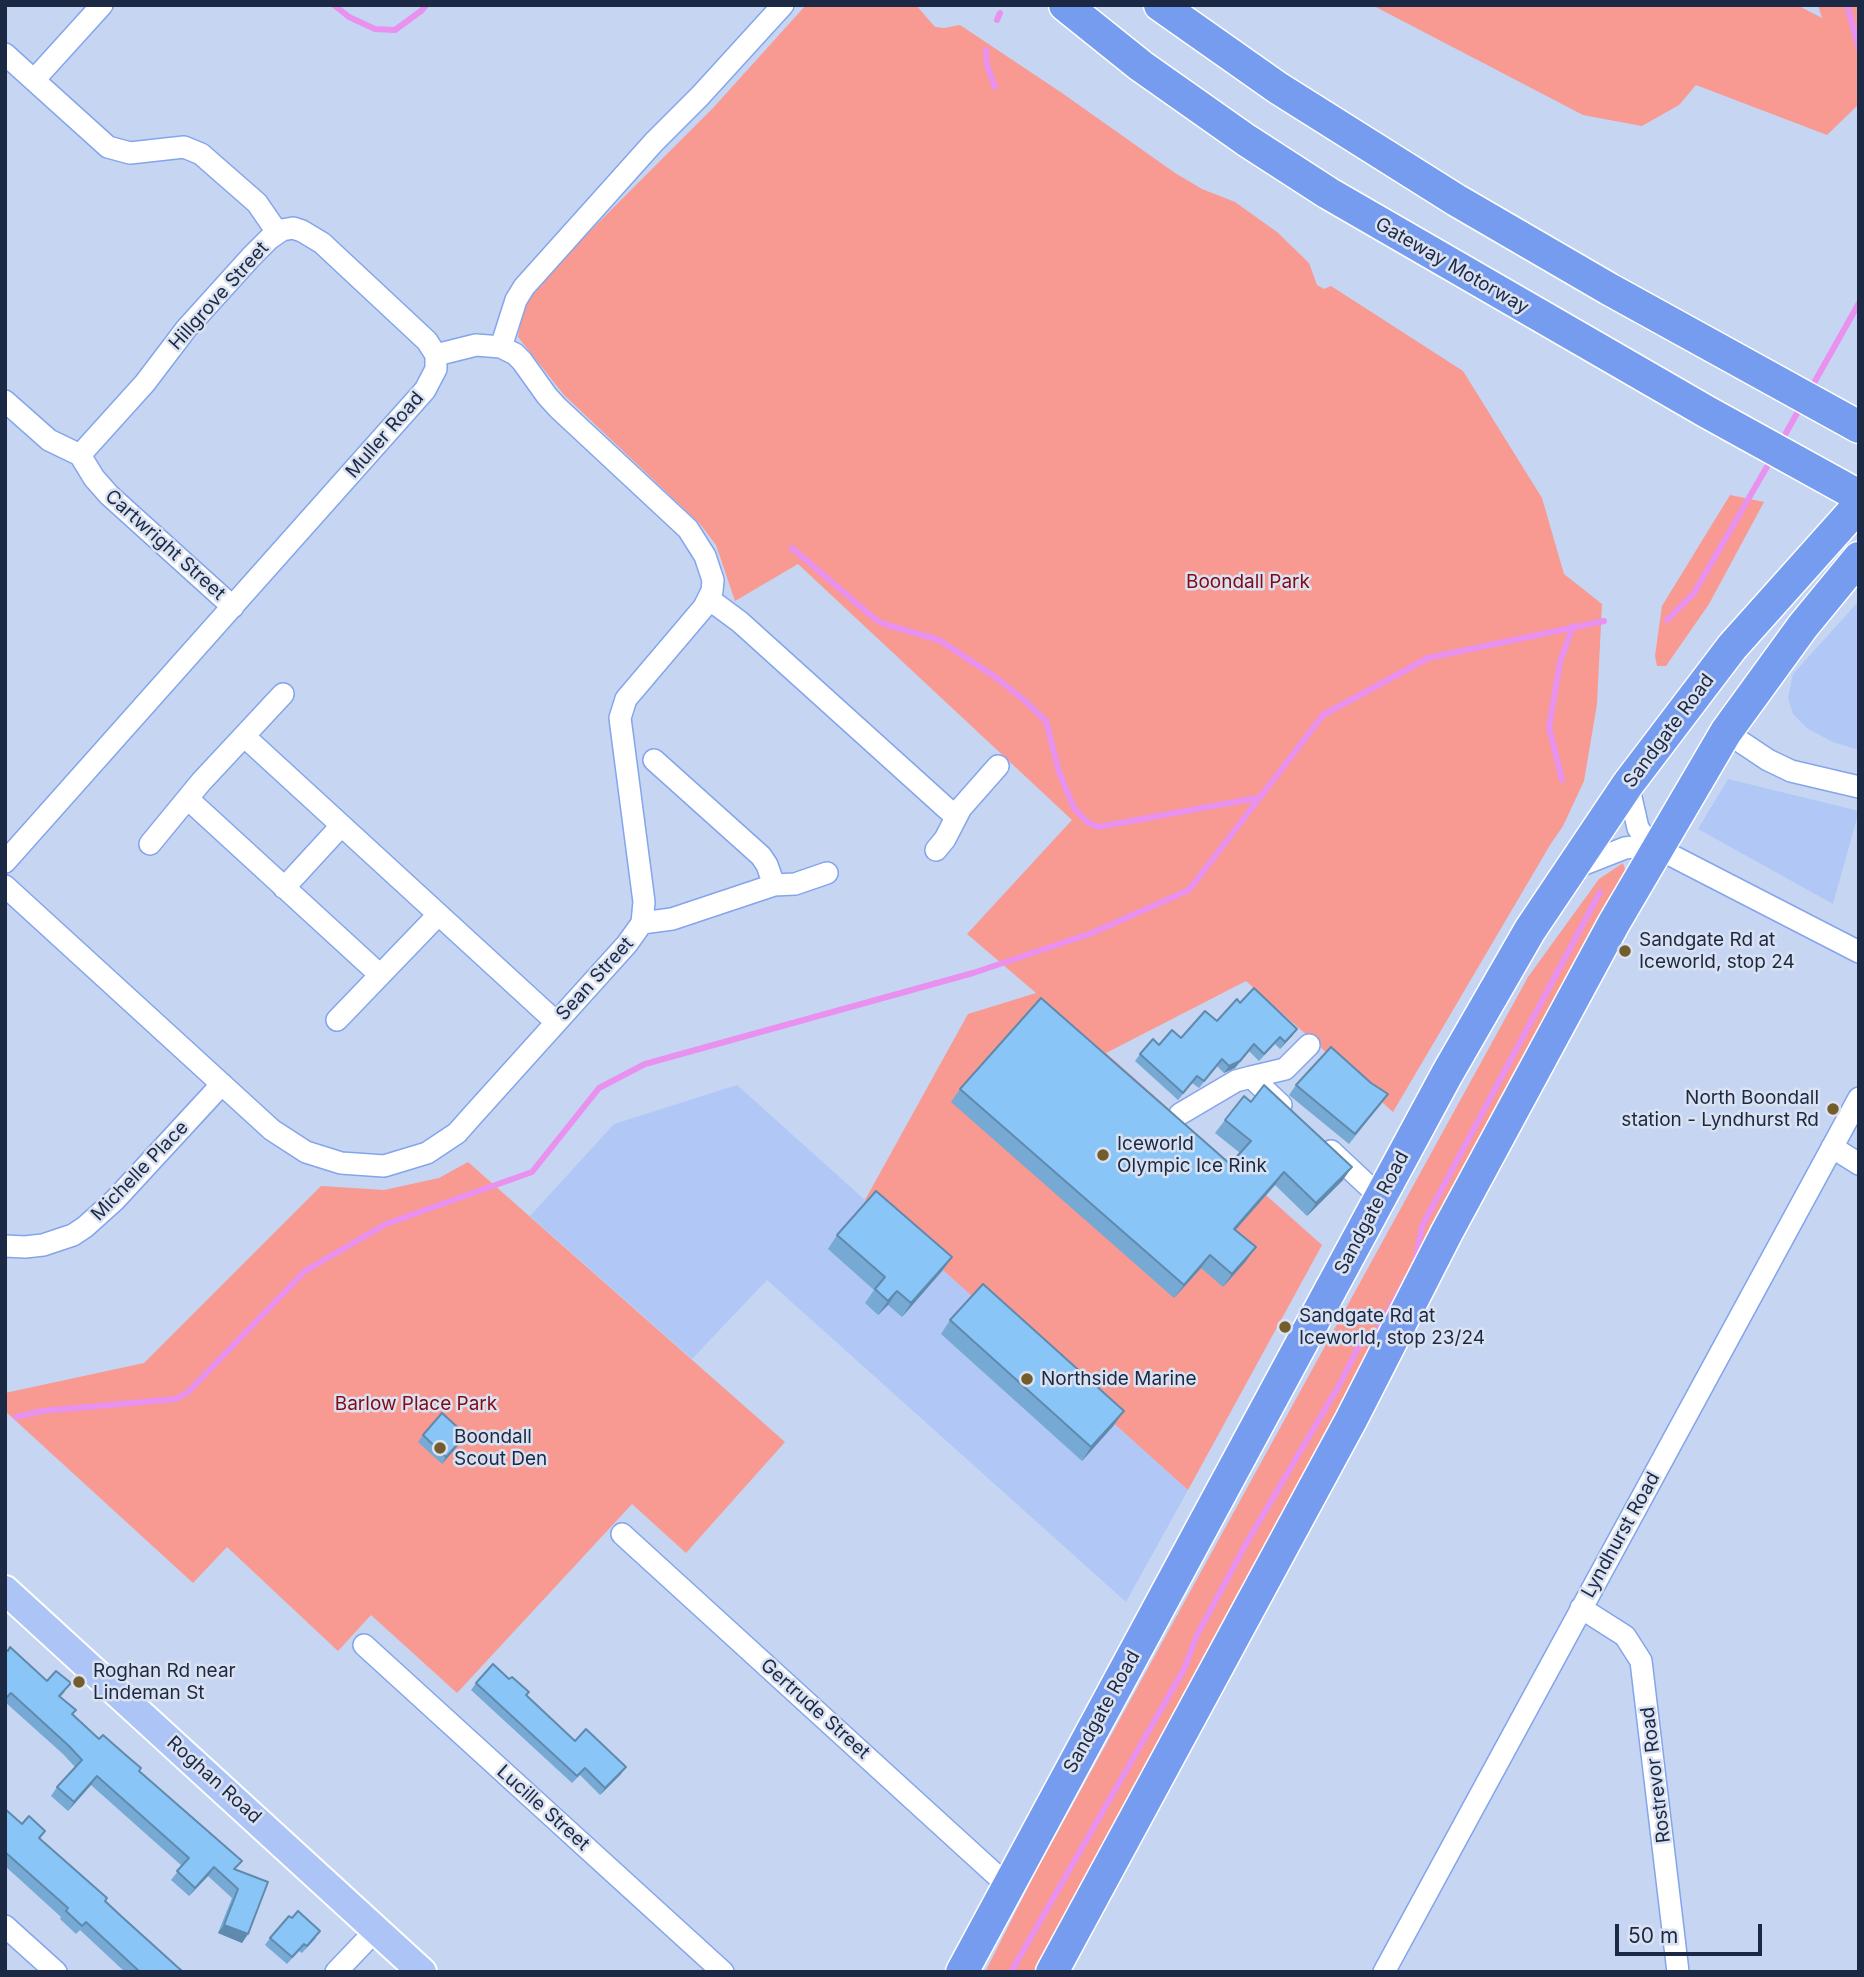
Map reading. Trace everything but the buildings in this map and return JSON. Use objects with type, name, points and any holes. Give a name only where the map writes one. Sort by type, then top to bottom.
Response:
[{"type":"highway","name":"Gateway Motorway","points":[[1065,5],[1141,66],[1246,140],[1328,193],[1707,412],[1859,496]]},
{"type":"highway","points":[[1160,5],[1278,88],[1455,200],[1859,428]]},
{"type":"highway","name":"Sandgate Road","points":[[962,1972],[1501,978],[1568,871],[1628,784],[1732,647],[1859,505]]},
{"type":"highway","points":[[1052,1972],[1351,1420],[1447,1231],[1657,848],[1726,732],[1795,636],[1859,558]]},
{"type":"main road","name":"Roghan Road","points":[[5,1590],[422,1972]]},
{"type":"street","points":[[34,80],[102,5]]},
{"type":"street","points":[[501,347],[516,300],[524,287],[654,142],[701,96],[783,5]]},
{"type":"street","points":[[5,54],[114,150],[130,153],[184,147],[201,154],[257,203],[277,232]]},
{"type":"street","name":"Hillgrove Street","points":[[79,455],[145,383],[186,329],[277,232],[293,229],[313,236],[427,341],[436,355]]},
{"type":"street","points":[[436,355],[475,345],[501,347],[522,361],[558,408],[688,529],[711,568],[713,580],[709,599],[740,622],[956,817]]},
{"type":"street","name":"Muller Road","points":[[5,862],[425,390],[436,369],[436,355]]},
{"type":"street","name":"Cartwright Street","points":[[5,401],[49,440],[79,455],[101,487],[233,607]]},
{"type":"street","name":"Sean Street","points":[[5,886],[272,1130],[306,1152],[341,1163],[384,1166],[427,1153],[457,1133],[627,944],[642,923],[644,902],[620,718],[626,699],[698,616],[709,599]]},
{"type":"street","points":[[150,844],[283,694]]},
{"type":"street","points":[[1726,732],[1768,760],[1791,771],[1859,787]]},
{"type":"street","points":[[244,736],[556,1022]]},
{"type":"street","points":[[654,760],[761,856],[771,873],[774,885]]},
{"type":"street","points":[[936,850],[967,799],[998,766]]},
{"type":"street","points":[[1628,784],[1638,828],[1657,848],[1859,952]]},
{"type":"street","points":[[188,799],[379,974]]},
{"type":"street","points":[[284,888],[341,826]]},
{"type":"street","points":[[1568,871],[1625,848],[1657,848]]},
{"type":"street","points":[[642,923],[672,919],[774,885],[795,884],[827,873]]},
{"type":"street","points":[[337,1020],[439,915]]},
{"type":"street","points":[[1180,1114],[1236,1081],[1285,1069],[1309,1045]]},
{"type":"street","points":[[1251,1077],[1292,1115]]},
{"type":"street","name":"Michelle Place","points":[[5,1246],[43,1245],[73,1235],[85,1227],[115,1200],[222,1084]]},
{"type":"street","name":"Lyndhurst Road","points":[[1384,1972],[1859,1098]]},
{"type":"street","points":[[1312,1134],[1380,1197]]},
{"type":"street","points":[[1832,1147],[1859,1164]]},
{"type":"street","name":"Gertrude Street","points":[[622,1534],[1007,1885]]},
{"type":"street","name":"Rostrevor Road","points":[[1581,1608],[1625,1636],[1641,1661],[1678,1972]]},
{"type":"street","name":"Lucille Street","points":[[363,1645],[723,1972]]},
{"type":"street","points":[[5,1926],[56,1972]]},
{"type":"street","points":[[336,1972],[376,1930]]},
{"type":"shaded area","points":[[1859,601],[1859,750],[1833,742],[1808,729],[1793,714],[1788,698],[1793,674]]},
{"type":"shaded area","points":[[1728,779],[1859,811],[1833,904],[1698,829]]},
{"type":"shaded area","points":[[737,1085],[1188,1490],[1126,1602],[767,1280],[692,1359],[530,1216],[614,1124]]},
{"type":"green space","name":"Boondall Park","points":[[806,5],[916,5],[935,27],[960,25],[1175,173],[1202,189],[1235,202],[1277,232],[1309,263],[1317,285],[1324,289],[1331,286],[1463,371],[1542,498],[1564,574],[1602,604],[1597,704],[1584,781],[1563,826],[1393,1112],[1246,981],[1106,1053],[1322,1245],[1188,1490],[865,1200],[968,1014],[1036,993],[967,934],[1072,820],[798,564],[735,601],[716,545],[700,524],[564,395],[518,337],[525,296],[713,108]]},
{"type":"green space","points":[[1372,5],[1797,5],[1822,18],[1818,5],[1859,5],[1859,104],[1827,135],[1696,85],[1679,105],[1642,126],[1583,115]]},
{"type":"green space","points":[[1730,495],[1764,502],[1709,604],[1666,666],[1657,666],[1655,656],[1662,606]]},
{"type":"green space","points":[[1623,863],[1626,873],[1045,1972],[985,1972],[1037,1870],[1528,977],[1599,879]]},
{"type":"green space","name":"Barlow Place Park","points":[[468,1162],[785,1442],[686,1553],[632,1504],[457,1693],[371,1615],[338,1651],[227,1547],[193,1583],[5,1411],[5,1393],[144,1363],[321,1186],[384,1190],[439,1178]]},
{"type":"waterway","points":[[334,5],[349,17],[375,29],[395,30],[426,5]]},
{"type":"waterway","points":[[1847,5],[1859,49]]},
{"type":"waterway","points":[[997,20],[1000,13]]},
{"type":"waterway","points":[[986,50],[987,65],[995,87]]},
{"type":"waterway","points":[[1810,390],[1859,303]]},
{"type":"waterway","points":[[1781,442],[1801,406]]},
{"type":"waterway","points":[[1667,620],[1694,593],[1772,458]]},
{"type":"waterway","points":[[792,548],[875,619],[939,640],[994,676],[1024,700],[1046,721],[1059,772],[1074,808],[1087,822],[1098,827],[1257,798]]},
{"type":"waterway","points":[[16,1417],[42,1411],[176,1399],[188,1392],[305,1271],[386,1224],[532,1172],[599,1088],[645,1064],[973,973],[1092,933],[1189,890],[1323,715],[1428,658],[1604,621]]},
{"type":"waterway","points":[[1562,780],[1549,727],[1560,662],[1573,626]]},
{"type":"waterway","points":[[1415,1264],[1422,1226],[1600,892]]},
{"type":"waterway","points":[[1011,1972],[1184,1669],[1197,1635],[1247,1542],[1338,1387],[1360,1344],[1378,1329],[1410,1273]]},
{"type":"place","name":"Sandgate Rd at Iceworld, stop 24","points":[[1625,951]]},
{"type":"place","name":"North Boondall station - Lyndhurst Rd","points":[[1833,1109]]},
{"type":"place","name":"Iceworld Olympic Ice Rink","points":[[1103,1155]]},
{"type":"place","name":"Sandgate Rd at Iceworld, stop 23/24","points":[[1285,1327]]},
{"type":"place","name":"Northside Marine","points":[[1027,1379]]},
{"type":"place","name":"Boondall Scout Den","points":[[440,1448]]},
{"type":"place","name":"Roghan Rd near Lindeman St","points":[[79,1682]]}]
